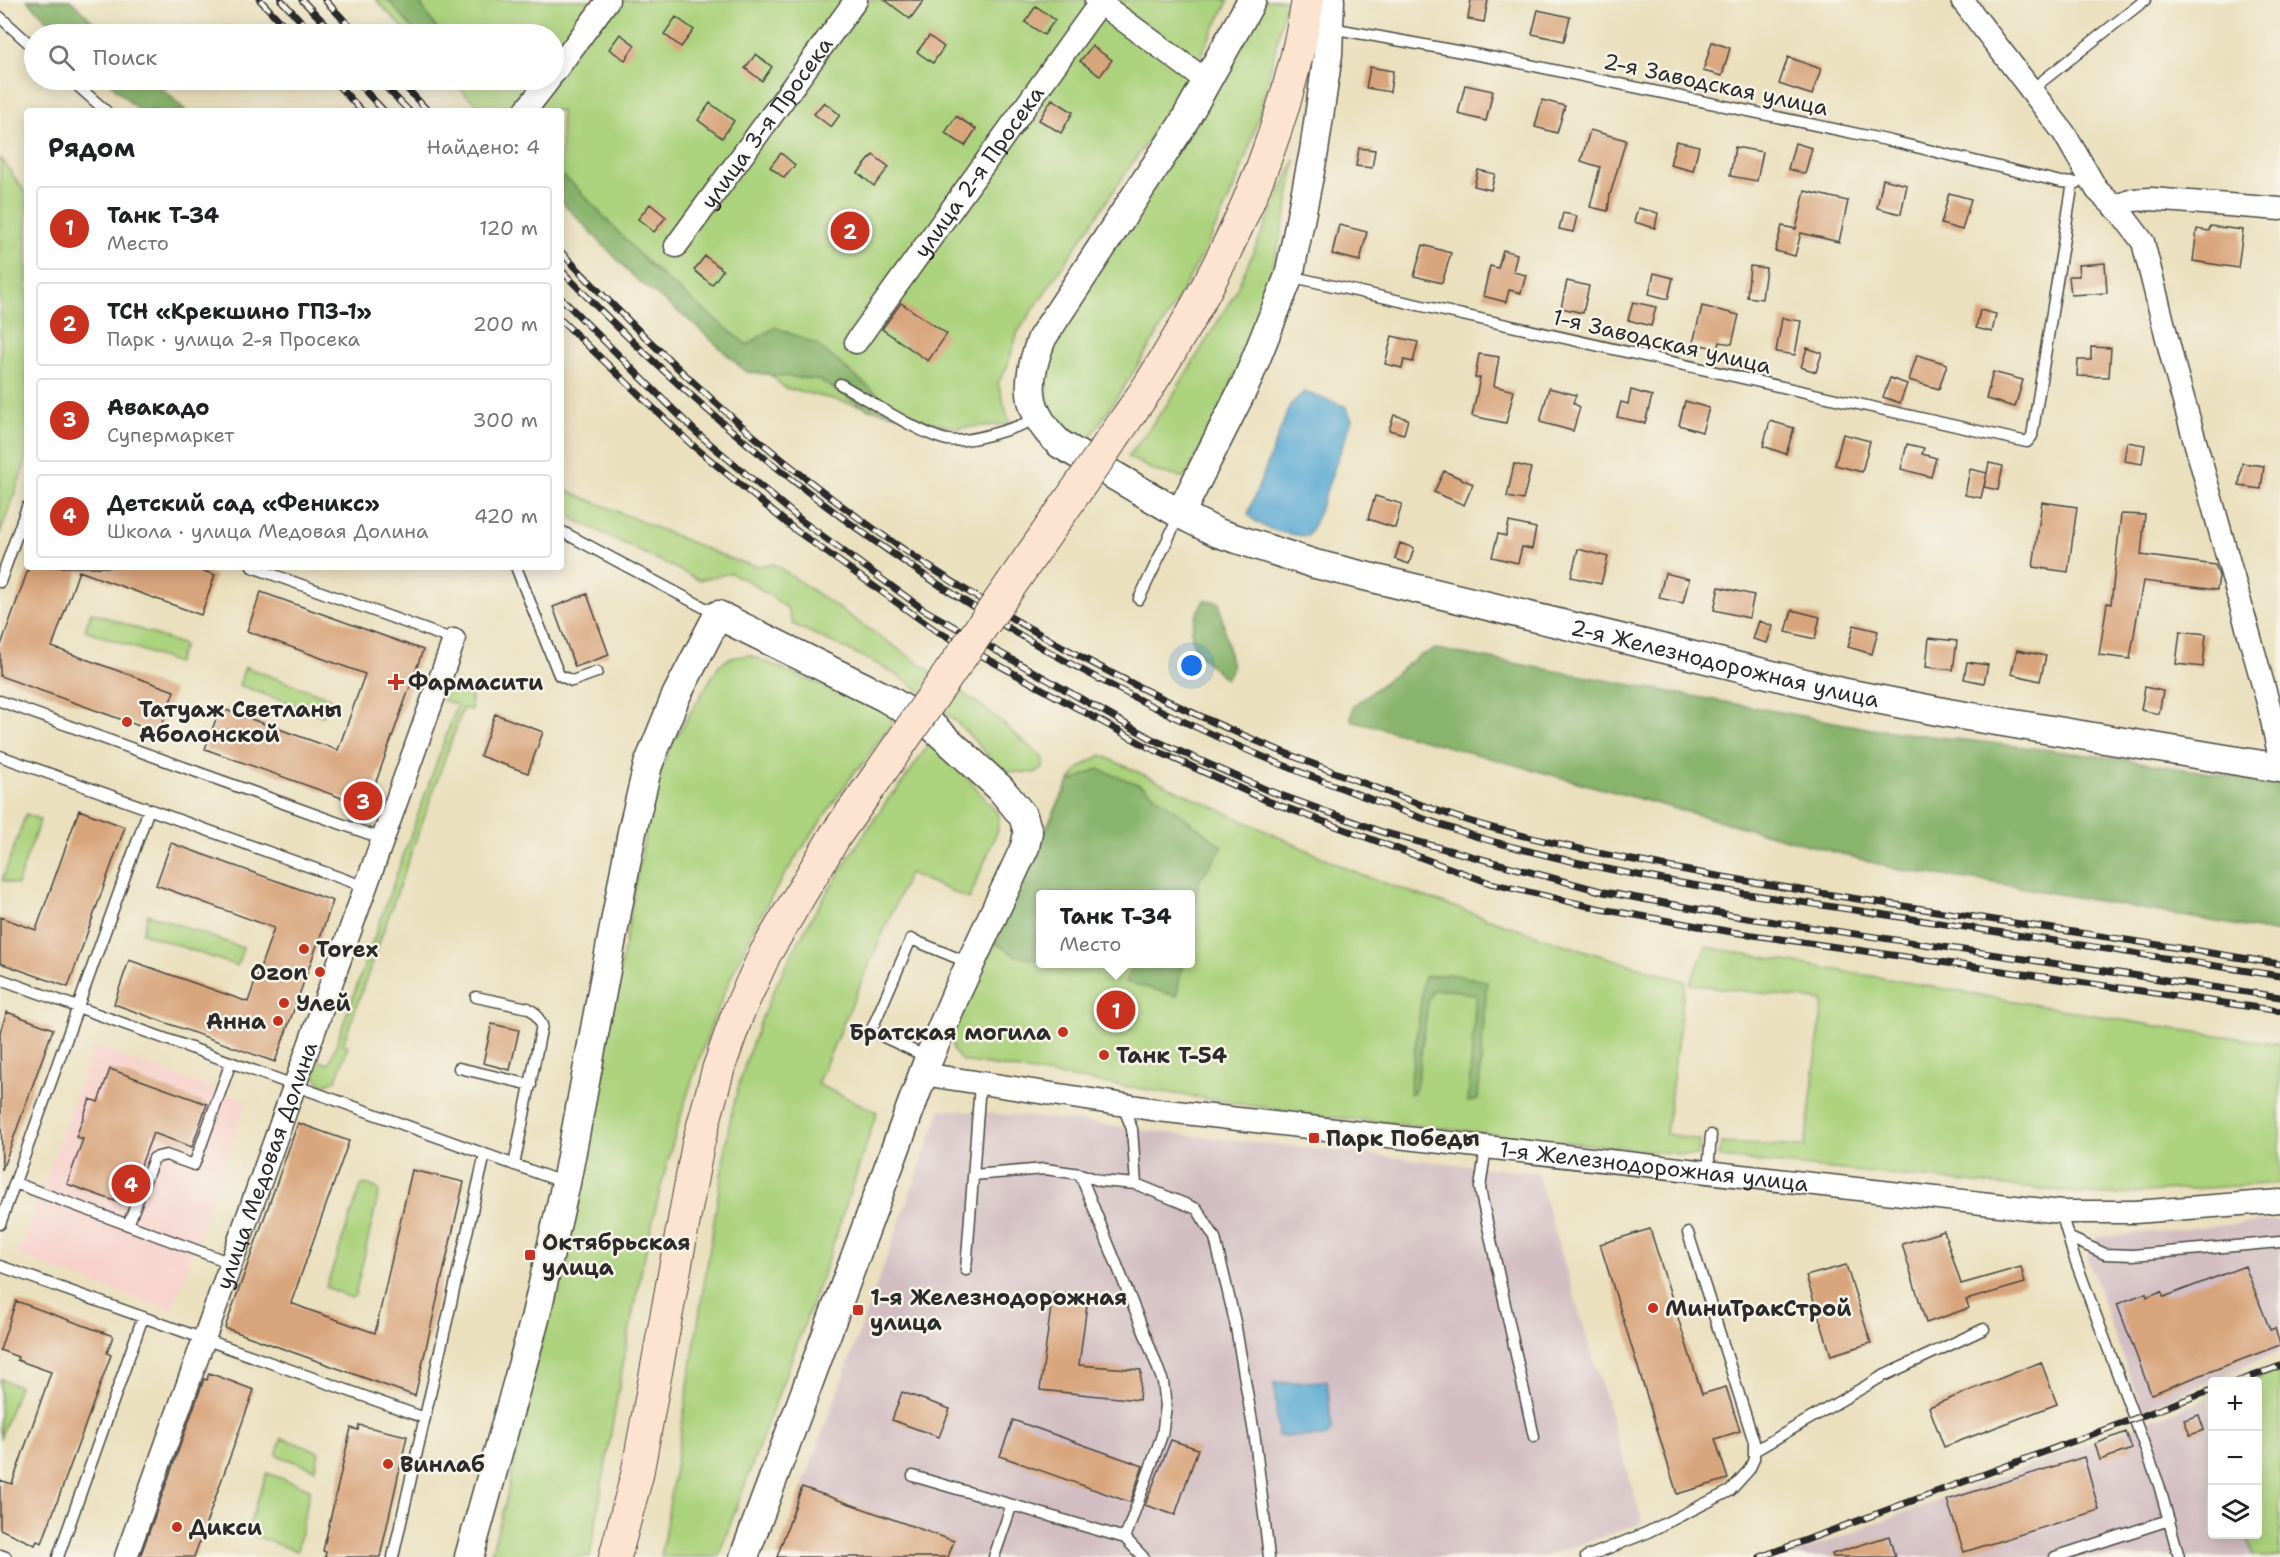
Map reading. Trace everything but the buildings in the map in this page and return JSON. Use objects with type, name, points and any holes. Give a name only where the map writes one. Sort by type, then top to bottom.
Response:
[{"type":"main road","points":[[615,1557],[637,1475],[698,1144],[718,1070],[738,1013],[765,954],[805,884],[1147,389],[1209,286],[1248,206],[1291,76],[1308,0]]},
{"type":"main road","points":[[634,1557],[637,1475]]},
{"type":"street","points":[[564,60],[608,0]]},
{"type":"street","name":"улица 3-я Просека","points":[[676,246],[856,0]]},
{"type":"street","points":[[1038,418],[1030,389],[1031,366],[1042,338],[1208,82],[1252,0]]},
{"type":"street","points":[[1180,514],[1247,381],[1289,276],[1314,151],[1331,28],[1330,0]]},
{"type":"street","points":[[1962,0],[2077,152],[2083,182],[2114,207],[2133,227],[2149,259],[2174,366],[2266,694],[2280,759]]},
{"type":"street","points":[[1100,1],[1208,82]]},
{"type":"street","name":"улица 2-я Просека","points":[[856,342],[1100,1]]},
{"type":"street","points":[[527,108],[541,90]]},
{"type":"street","points":[[2114,207],[2133,200],[2151,199],[2280,209]]},
{"type":"street","name":"2-я Железнодорожная улица","points":[[1038,418],[1053,438],[1077,456],[1136,487],[1180,514],[1218,533],[1315,564],[1846,693],[1948,713],[2280,768]]},
{"type":"street","points":[[469,1557],[524,1363],[566,1183],[632,832],[648,765],[672,705],[718,615],[884,698],[932,726],[1000,789],[1023,816],[1028,832],[1025,847],[970,963],[925,1066],[744,1557]]},
{"type":"street","name":"улица Медовая Долина","points":[[126,1557],[454,640]]},
{"type":"street","name":"1-я Железнодорожная улица","points":[[925,1066],[980,1084],[1123,1106],[2061,1212],[2135,1212],[2280,1201]]},
{"type":"lane","points":[[2031,90],[2145,0]]},
{"type":"lane","points":[[0,17],[24,39]]},
{"type":"lane","name":"2-я Заводская улица","points":[[1331,28],[1506,60],[2083,182]]},
{"type":"lane","points":[[82,90],[103,108]]},
{"type":"lane","name":"1-я Заводская улица","points":[[1289,276],[2027,442],[2032,436],[2083,182]]},
{"type":"lane","points":[[840,384],[948,441],[990,434],[1038,418]]},
{"type":"lane","points":[[1139,599],[1180,514]]},
{"type":"lane","points":[[0,582],[24,515]]},
{"type":"lane","points":[[564,533],[718,615]]},
{"type":"lane","points":[[260,570],[454,640]]},
{"type":"lane","points":[[517,570],[559,675],[572,681],[597,672]]},
{"type":"lane","points":[[0,701],[383,839]]},
{"type":"lane","points":[[0,756],[366,887]]},
{"type":"lane","points":[[0,1224],[149,809]]},
{"type":"lane","points":[[925,1066],[871,1031],[911,939],[970,963]]},
{"type":"lane","points":[[0,979],[566,1183]]},
{"type":"lane","points":[[476,997],[528,1008],[539,1018],[543,1031],[514,1164]]},
{"type":"lane","points":[[128,1225],[154,1158],[165,1155],[194,1165],[231,1062]]},
{"type":"lane","points":[[459,1068],[531,1085]]},
{"type":"lane","points":[[966,1270],[980,1084]]},
{"type":"lane","points":[[1123,1106],[1132,1129],[1136,1184]]},
{"type":"lane","points":[[1708,1171],[1711,1135]]},
{"type":"lane","points":[[1486,1147],[1480,1188],[1534,1437]]},
{"type":"lane","points":[[393,1557],[485,1154]]},
{"type":"lane","points":[[973,1175],[1045,1169],[1080,1174],[1101,1181],[1136,1184],[1197,1209],[1215,1238],[1235,1322],[1255,1439],[1269,1557]]},
{"type":"lane","points":[[1080,1174],[1146,1337],[1162,1382],[1166,1406],[1162,1435],[1125,1538]]},
{"type":"lane","points":[[15,1183],[231,1263]]},
{"type":"lane","points":[[2061,1212],[2068,1238],[2159,1485],[2179,1557]]},
{"type":"lane","points":[[1586,1557],[1646,1533],[1730,1491],[1749,1470],[1756,1450],[1688,1233]]},
{"type":"lane","points":[[2068,1238],[2105,1254],[2133,1255],[2280,1242]]},
{"type":"lane","points":[[0,1266],[424,1418]]},
{"type":"lane","points":[[58,1557],[143,1317]]},
{"type":"lane","points":[[1756,1450],[1883,1376],[1984,1329]]},
{"type":"lane","points":[[913,1476],[1125,1538],[1143,1557]]},
{"type":"lane","points":[[994,1557],[1011,1506]]},
{"type":"lane","points":[[2055,1557],[2169,1520]]},
{"type":"lane","points":[[0,1555],[6,1557]]},
{"type":"shaded area","points":[[93,1046],[247,1101],[172,1311],[18,1256]]},
{"type":"shaded area","points":[[941,1109],[1078,1121],[1132,1129],[1537,1173],[1643,1523],[1543,1557],[777,1557]]},
{"type":"shaded area","points":[[2280,1220],[2280,1351],[2219,1377],[2208,1377],[2208,1382],[2142,1410],[2087,1258],[2097,1237]]},
{"type":"shaded area","points":[[2207,1399],[2208,1539],[2247,1539],[2253,1557],[1787,1557]]},
{"type":"green space","points":[[27,0],[70,0],[95,24],[52,24]]},
{"type":"green space","points":[[376,0],[1229,0],[1182,90],[1018,332],[1007,367],[998,383],[1010,424],[956,428],[785,388],[564,186],[564,108],[481,108],[462,90],[564,90],[564,24],[399,24]]},
{"type":"green space","points":[[388,0],[418,0],[434,24],[408,24]]},
{"type":"green space","points":[[1258,0],[1286,0],[1263,102],[1238,177],[1212,234],[1178,298],[1141,361],[1081,451],[1045,419],[1038,363]]},
{"type":"green space","points":[[117,90],[164,90],[183,108],[136,108]]},
{"type":"green space","points":[[0,157],[24,191],[24,466],[0,534]]},
{"type":"green space","points":[[1295,160],[1280,241],[1268,282],[1239,365],[1222,405],[1184,478],[1155,471],[1128,457],[1168,403],[1233,297]]},
{"type":"green space","points":[[564,177],[651,267],[747,345],[775,327],[816,344],[903,415],[868,409],[819,380],[746,372],[695,325],[636,279],[564,204]]},
{"type":"green space","points":[[564,489],[733,560],[758,566],[774,564],[986,709],[1044,759],[1043,768],[1035,773],[1002,771],[950,716],[928,697],[871,661],[793,624],[787,608],[750,582],[731,573],[699,580],[564,513]]},
{"type":"green space","points":[[1204,600],[1219,602],[1232,668],[1226,679],[1198,653],[1194,645],[1193,626]]},
{"type":"green space","points":[[91,612],[184,645],[177,663],[85,630]]},
{"type":"green space","points":[[1436,649],[1872,729],[2107,757],[2280,784],[2280,933],[1990,882],[1900,870],[1351,720],[1353,706],[1419,656]]},
{"type":"green space","points":[[749,655],[896,716],[859,769],[857,768],[795,859],[767,905],[742,953],[712,1025],[686,1098],[664,1173],[646,1249],[616,1403],[590,1557],[490,1557],[505,1504],[604,1058],[647,822],[657,781],[670,747],[719,665],[730,658]]},
{"type":"green space","points":[[245,667],[330,698],[323,716],[239,685]]},
{"type":"green space","points":[[457,687],[464,689],[471,696],[471,710],[463,708],[343,1044],[348,1046],[336,1080],[324,1085],[314,1074],[314,1059],[329,1064],[457,705],[443,700],[447,691]]},
{"type":"green space","points":[[941,727],[955,763],[999,815],[998,829],[969,899],[909,873],[817,1084],[877,1112],[824,1271],[718,1557],[661,1557],[729,1126],[740,1080],[755,1035],[793,951],[816,910],[866,831]]},
{"type":"green space","points":[[1101,755],[1361,875],[1550,940],[1685,981],[1666,1134],[1700,1140],[1698,1156],[1305,1114],[962,1061],[953,1051],[952,1037],[1035,850],[1069,782],[1079,768]]},
{"type":"green space","points":[[1098,769],[1143,786],[1223,847],[1199,881],[1195,898],[1195,890],[1036,890],[1036,960],[1016,956],[992,941],[1069,782]]},
{"type":"green space","points":[[26,814],[40,820],[17,885],[2,880]]},
{"type":"green space","points":[[148,914],[243,948],[237,966],[142,933]]},
{"type":"green space","points":[[1706,947],[2168,1028],[2280,1044],[2280,1183],[2101,1195],[1721,1158],[1718,1155],[1722,1143],[1805,1147],[1823,1001],[1690,984]]},
{"type":"green space","points":[[1132,968],[1181,968],[1177,996],[1126,982]]},
{"type":"green space","points":[[1449,974],[1487,981],[1478,1100],[1468,1102],[1476,995],[1453,990],[1433,990],[1428,1002],[1417,1084],[1414,1093],[1409,1094],[1424,977]]},
{"type":"green space","points":[[365,1184],[377,1188],[379,1192],[355,1295],[351,1298],[326,1287],[361,1186]]},
{"type":"green space","points":[[2280,1368],[2280,1557],[2253,1557],[2247,1539],[2262,1539],[2262,1377],[2258,1377]]},
{"type":"green space","points":[[0,1379],[19,1386],[0,1439]]},
{"type":"green space","points":[[282,1438],[319,1452],[315,1469],[276,1455]]},
{"type":"green space","points":[[267,1473],[310,1489],[297,1551],[246,1533]]},
{"type":"water","points":[[1304,392],[1345,406],[1352,419],[1308,536],[1283,533],[1267,528],[1248,514],[1290,405]]},
{"type":"water","points":[[1327,1381],[1332,1429],[1326,1437],[1278,1436],[1274,1383]]},
{"type":"railway","points":[[260,0],[283,24]]},
{"type":"railway","points":[[281,0],[304,24]]},
{"type":"railway","points":[[302,0],[325,24]]},
{"type":"railway","points":[[325,0],[348,24]]},
{"type":"railway","points":[[342,90],[359,108]]},
{"type":"railway","points":[[364,90],[381,108]]},
{"type":"railway","points":[[389,90],[406,108]]},
{"type":"railway","points":[[408,90],[425,108]]},
{"type":"railway","points":[[564,255],[642,334],[726,412],[795,470],[867,524],[1018,622],[1177,705],[1259,742],[1419,804],[1496,829],[1547,842],[1806,891],[2280,964]]},
{"type":"railway","points":[[564,273],[647,355],[736,434],[829,508],[926,576],[1027,639],[1132,696],[1240,747],[1437,824],[1488,840],[1578,863],[1716,889],[2280,976]]},
{"type":"railway","points":[[564,301],[696,432],[802,521],[923,609],[1152,739],[1267,790],[1382,832],[1604,892],[1741,917],[2280,997]]},
{"type":"railway","points":[[564,323],[691,444],[794,529],[935,630],[1148,747],[1268,801],[1490,883],[1601,909],[1732,932],[2280,1011]]},
{"type":"railway","points":[[2250,1377],[2280,1366]]},
{"type":"railway","points":[[1760,1557],[2208,1391]]},
{"type":"place","name":"ТСН «Крекшино ГПЗ-1»","points":[[850,231]]},
{"type":"place","name":"Фармасити","points":[[396,682]]},
{"type":"place","name":"Татуаж Светланы Аболонской","points":[[127,722]]},
{"type":"place","name":"Авакадо","points":[[363,801]]},
{"type":"place","name":"Torex","points":[[304,949]]},
{"type":"place","name":"Ozon","points":[[320,972]]},
{"type":"place","name":"Улей","points":[[284,1003]]},
{"type":"place","name":"Танк Т-34","points":[[1116,1010]]},
{"type":"place","name":"Анна","points":[[278,1021]]},
{"type":"place","name":"Братская могила","points":[[1063,1032]]},
{"type":"place","name":"Танк Т-54","points":[[1104,1055]]},
{"type":"place","name":"Парк Победы","points":[[1314,1138]]},
{"type":"place","name":"Детский сад «Феникс»","points":[[131,1184]]},
{"type":"place","name":"Октябрьская улица","points":[[530,1255]]},
{"type":"place","name":"МиниТракСтрой","points":[[1653,1308]]},
{"type":"place","name":"1-я Железнодорожная улица","points":[[858,1310]]},
{"type":"place","name":"Винлаб","points":[[388,1464]]},
{"type":"place","name":"Дикси","points":[[177,1527]]}]
